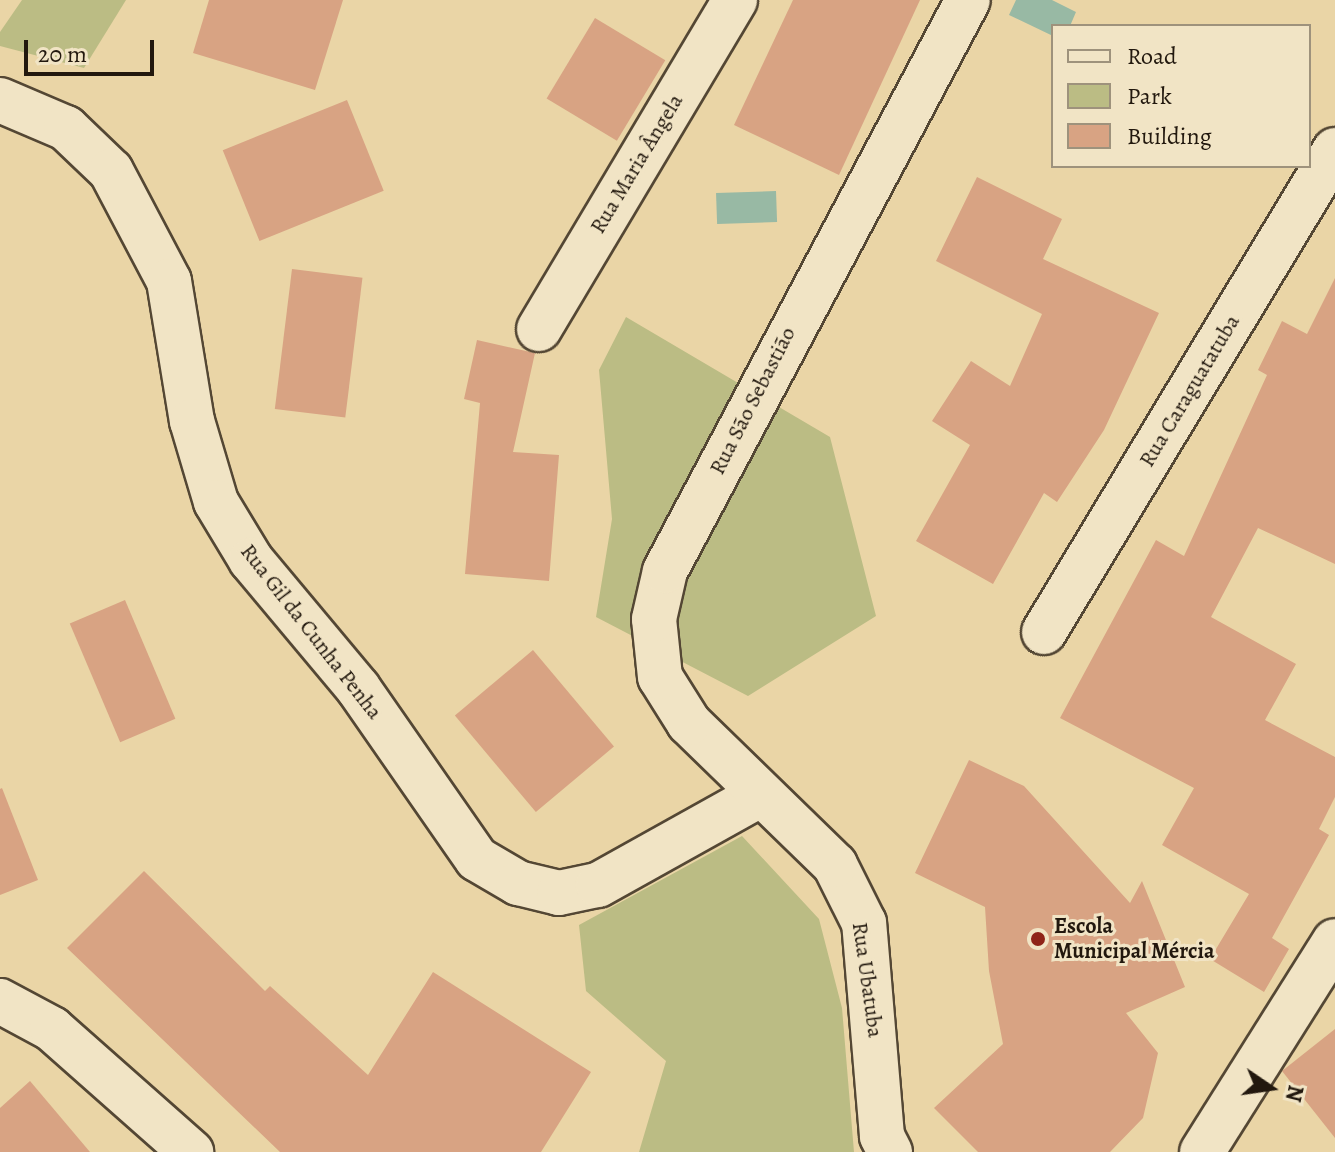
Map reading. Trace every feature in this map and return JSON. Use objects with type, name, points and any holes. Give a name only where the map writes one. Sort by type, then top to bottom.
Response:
[{"type":"street","name":"Rua Maria Ângela","points":[[539,329],[735,0]]},
{"type":"street","name":"Rua São Sebastião","points":[[760,795],[689,723],[660,677],[654,619],[665,571],[968,0]]},
{"type":"street","name":"Rua Gil da Cunha Penha","points":[[0,100],[66,128],[111,171],[169,281],[192,421],[216,502],[251,560],[358,688],[477,859],[518,883],[559,893],[598,885],[760,795]]},
{"type":"street","name":"Rua Caraguatatuba","points":[[1044,632],[1335,150]]},
{"type":"street","name":"Rua Ubatuba","points":[[760,795],[835,865],[864,923],[882,1136],[890,1152]]},
{"type":"street","points":[[1202,1152],[1335,941]]},
{"type":"street","points":[[0,1001],[52,1029],[191,1152]]},
{"type":"green space","points":[[22,0],[126,0],[84,68],[0,46],[0,32]]},
{"type":"green space","points":[[626,317],[830,437],[876,616],[748,696],[596,617],[612,519],[599,370]]},
{"type":"green space","points":[[742,836],[819,919],[842,1008],[854,1152],[639,1152],[666,1061],[586,991],[579,925]]},
{"type":"shaded area","points":[[1016,0],[1052,0],[1076,12],[1071,24],[1051,24],[1051,35],[1009,15]]},
{"type":"shaded area","points":[[776,191],[777,222],[717,224],[716,193]]},
{"type":"building","points":[[209,0],[343,0],[315,90],[193,53]]},
{"type":"building","points":[[793,0],[920,0],[839,175],[734,125]]},
{"type":"building","points":[[595,18],[665,60],[617,141],[547,99]]},
{"type":"building","points":[[347,100],[384,191],[259,241],[223,150]]},
{"type":"building","points":[[977,177],[1062,219],[1043,259],[1159,313],[1104,430],[1057,502],[1044,493],[993,584],[916,541],[970,445],[932,421],[971,361],[1010,386],[1042,314],[936,261]]},
{"type":"building","points":[[292,269],[362,278],[345,418],[275,409]]},
{"type":"building","points":[[1335,278],[1335,564],[1258,528],[1211,617],[1296,664],[1265,720],[1335,757],[1335,797],[1319,829],[1329,835],[1272,938],[1289,949],[1264,992],[1210,959],[1249,894],[1162,845],[1194,788],[1060,718],[1156,540],[1184,556],[1267,375],[1258,370],[1282,321],[1307,334]]},
{"type":"building","points":[[477,340],[535,353],[513,452],[559,455],[549,581],[465,574],[480,403],[464,399]]},
{"type":"building","points":[[125,600],[175,719],[120,742],[70,623]]},
{"type":"building","points":[[533,650],[614,747],[536,812],[455,716]]},
{"type":"building","points":[[969,760],[1024,786],[1130,903],[1142,881],[1185,987],[1126,1013],[1158,1053],[1143,1118],[1110,1152],[978,1152],[934,1108],[1003,1044],[989,971],[985,907],[915,873]]},
{"type":"building","points":[[0,789],[38,880],[0,895]]},
{"type":"building","points":[[144,871],[265,991],[270,986],[368,1075],[433,972],[591,1072],[541,1152],[280,1152],[67,948]]},
{"type":"building","points":[[1335,1029],[1335,1138],[1282,1071]]},
{"type":"building","points":[[30,1081],[90,1152],[0,1152],[0,1108]]},
{"type":"place","name":"Escola Municipal Mércia","points":[[1038,939]]}]
